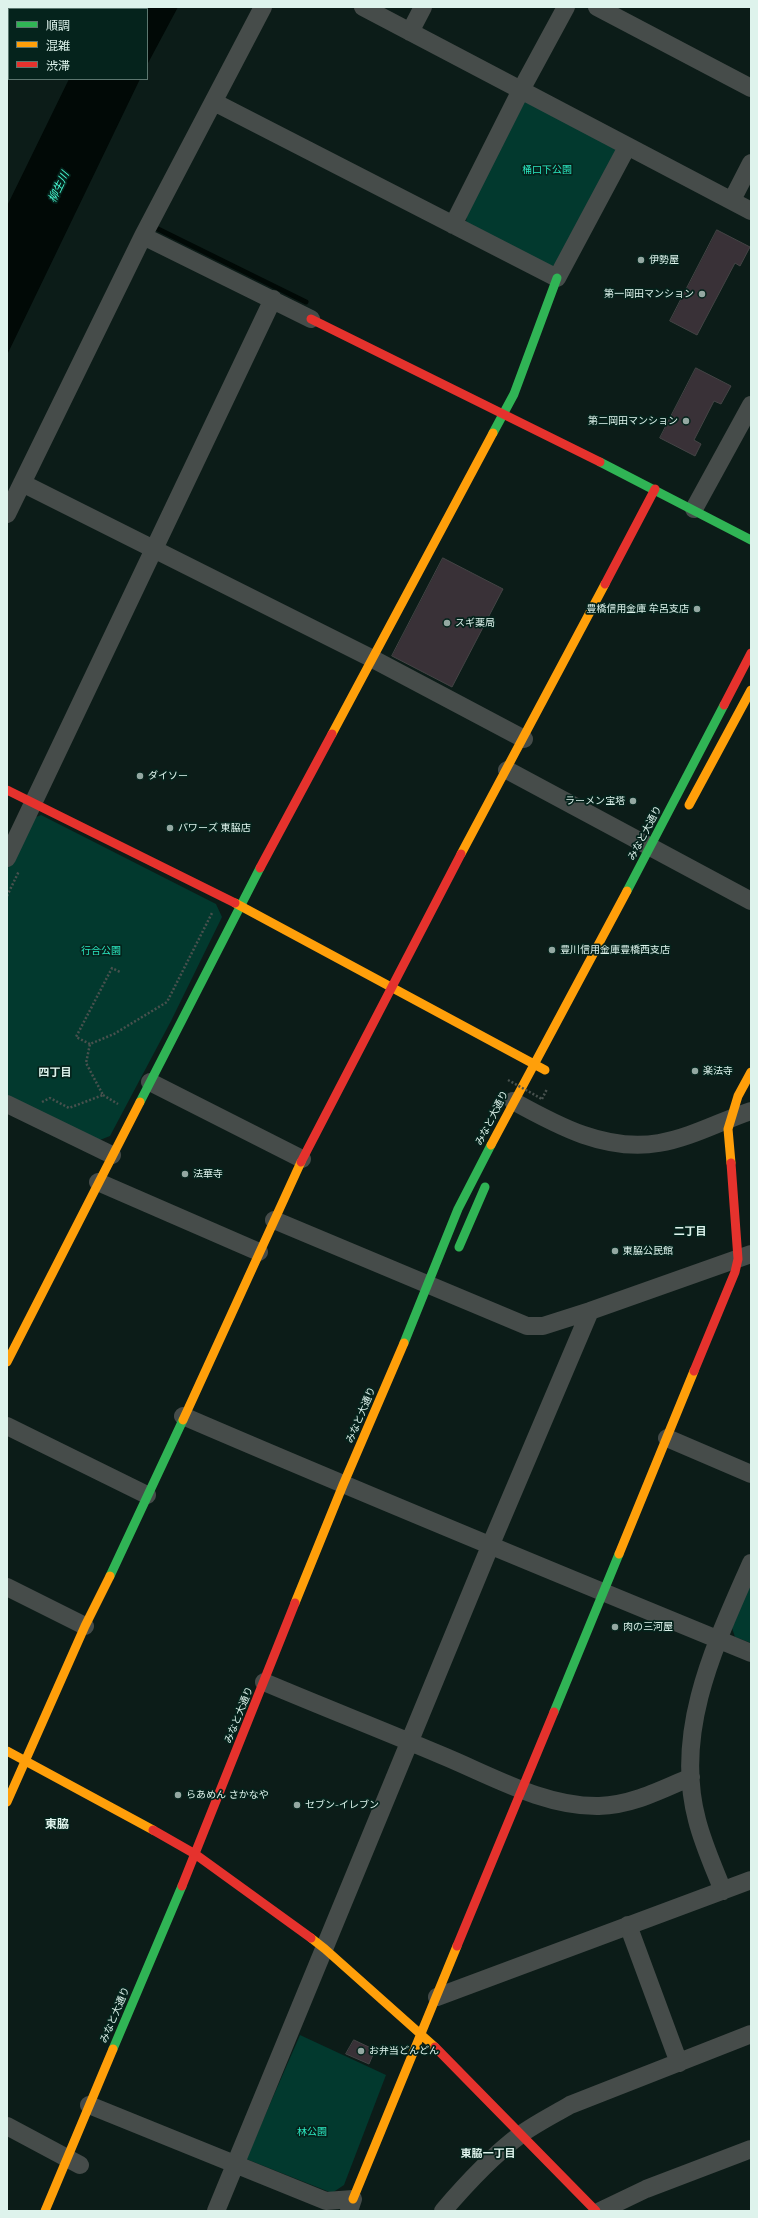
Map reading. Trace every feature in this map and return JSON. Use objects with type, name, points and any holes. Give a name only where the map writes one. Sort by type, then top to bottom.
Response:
[{"type":"street","points":[[7,514],[143,236],[263,7]]},
{"type":"street","points":[[364,7],[751,211]]},
{"type":"street","points":[[410,32],[423,7]]},
{"type":"street","points":[[453,225],[521,90],[566,7]]},
{"type":"street","points":[[597,7],[751,88]]},
{"type":"street","points":[[214,102],[557,278]]},
{"type":"street","points":[[7,1362],[240,906],[514,394],[557,278],[627,146]]},
{"type":"street","points":[[732,200],[751,163]]},
{"type":"street","points":[[143,236],[655,489],[751,540]]},
{"type":"street","points":[[7,858],[155,550],[273,299]]},
{"type":"street","points":[[694,509],[751,405]]},
{"type":"street","points":[[22,483],[372,659],[524,739]]},
{"type":"street","points":[[7,1802],[24,1760],[85,1626],[302,1159],[391,986],[524,739],[655,489]]},
{"type":"street","name":"みなと大通り","points":[[45,2211],[77,2163],[99,2109],[194,1854],[273,1686],[353,1489],[438,1290],[458,1209],[522,1107],[533,1064],[660,852],[751,653]]},
{"type":"street","points":[[685,813],[751,690]]},
{"type":"street","points":[[507,770],[751,901]]},
{"type":"street","points":[[7,790],[240,906],[545,1070]]},
{"type":"street","points":[[99,2109],[326,2201],[350,2207],[437,1997],[520,1788],[667,1438],[732,1278],[747,1260],[728,1129],[738,1096],[751,1072]]},
{"type":"street","points":[[150,1082],[302,1159]]},
{"type":"street","points":[[7,1104],[112,1154]]},
{"type":"street","points":[[522,1107],[593,1139],[610,1143],[636,1146],[660,1143],[751,1111]]},
{"type":"street","points":[[456,1256],[490,1176]]},
{"type":"street","points":[[98,1182],[259,1252]]},
{"type":"street","points":[[274,1220],[527,1326],[543,1326],[747,1260]]},
{"type":"street","points":[[216,2211],[491,1544],[590,1311]]},
{"type":"street","points":[[183,1416],[353,1489],[491,1544],[751,1653]]},
{"type":"street","points":[[7,1426],[147,1495]]},
{"type":"street","points":[[667,1438],[751,1474]]},
{"type":"street","points":[[723,1891],[696,1818],[691,1777],[693,1724],[703,1679],[718,1639],[751,1563]]},
{"type":"street","points":[[7,1587],[85,1626]]},
{"type":"street","points":[[273,1686],[520,1788],[565,1803],[599,1806],[635,1800],[691,1777]]},
{"type":"street","points":[[7,1751],[110,1805],[194,1854],[325,1949],[421,2033],[470,2080],[520,2135],[596,2211]]},
{"type":"street","points":[[437,1997],[751,1880]]},
{"type":"street","points":[[628,1925],[679,2063]]},
{"type":"street","points":[[442,2211],[464,2185],[520,2135],[570,2105],[751,2034]]},
{"type":"street","points":[[7,2126],[77,2163]]},
{"type":"street","points":[[600,2211],[646,2189],[751,2149]]},
{"type":"path","points":[[120,972],[112,968],[76,1037],[90,1044],[114,1034],[167,1002],[213,911]]},
{"type":"path","points":[[90,1044],[86,1063],[103,1095],[121,1106]]},
{"type":"path","points":[[508,1080],[542,1098]]},
{"type":"path","points":[[39,1104],[50,1098],[68,1108],[103,1095]]},
{"type":"green space","name":"桶口下公園","points":[[530,99],[617,150],[559,261],[552,267],[466,222],[467,215],[523,102]]},
{"type":"green space","name":"行合公園","points":[[41,815],[216,904],[222,917],[171,1021],[110,1136],[100,1140],[7,1096],[7,870],[31,819]]},
{"type":"green space","points":[[751,1581],[751,1643],[735,1637],[732,1628]]},
{"type":"green space","name":"林公園","points":[[300,2035],[386,2075],[344,2185],[332,2193],[246,2159]]},
{"type":"water","points":[[178,7],[148,63],[148,8],[102,8]]},
{"type":"water","name":"柳生川","points":[[69,80],[140,80],[7,355],[7,206]]},
{"type":"building","name":"第一岡田マンション","points":[[717,230],[750,247],[740,266],[735,263],[697,335],[670,321]]},
{"type":"building","name":"第二岡田マンション","points":[[696,368],[731,386],[721,404],[714,401],[694,440],[701,444],[695,456],[660,438]]},
{"type":"building","name":"スギ薬局","points":[[443,558],[503,589],[452,687],[392,656]]},
{"type":"building","points":[[354,2040],[375,2050],[369,2064],[346,2054]]},
{"type":"waterway","points":[[158,229],[306,302]]},
{"type":"traffic: fast","points":[[493,433],[514,394],[557,278]]},
{"type":"traffic: fast","points":[[600,462],[751,540]]},
{"type":"traffic: fast","points":[[627,891],[724,705]]},
{"type":"traffic: fast","points":[[140,1102],[260,868]]},
{"type":"traffic: fast","points":[[404,1343],[458,1209],[491,1145]]},
{"type":"traffic: fast","points":[[459,1247],[485,1187]]},
{"type":"traffic: fast","points":[[110,1576],[183,1420]]},
{"type":"traffic: fast","points":[[554,1712],[619,1554]]},
{"type":"traffic: fast","points":[[113,2049],[182,1886]]},
{"type":"traffic: slow","points":[[332,734],[493,433]]},
{"type":"traffic: slow","points":[[461,854],[605,584]]},
{"type":"traffic: slow","points":[[689,805],[751,690]]},
{"type":"traffic: slow","points":[[491,1145],[627,891]]},
{"type":"traffic: slow","points":[[235,903],[545,1070]]},
{"type":"traffic: slow","points":[[731,1163],[728,1129],[738,1096],[751,1072]]},
{"type":"traffic: slow","points":[[7,1362],[140,1102]]},
{"type":"traffic: slow","points":[[183,1420],[301,1162]]},
{"type":"traffic: slow","points":[[295,1603],[343,1485],[404,1343]]},
{"type":"traffic: slow","points":[[619,1554],[694,1371]]},
{"type":"traffic: slow","points":[[7,1802],[85,1626],[110,1576]]},
{"type":"traffic: slow","points":[[7,1751],[153,1830]]},
{"type":"traffic: slow","points":[[311,1938],[435,2047]]},
{"type":"traffic: slow","points":[[353,2199],[457,1946]]},
{"type":"traffic: slow","points":[[45,2211],[113,2049]]},
{"type":"traffic: jam","points":[[311,319],[600,462]]},
{"type":"traffic: jam","points":[[605,584],[655,489]]},
{"type":"traffic: jam","points":[[724,705],[751,653]]},
{"type":"traffic: jam","points":[[260,868],[332,734]]},
{"type":"traffic: jam","points":[[7,790],[235,903]]},
{"type":"traffic: jam","points":[[301,1162],[461,854]]},
{"type":"traffic: jam","points":[[694,1371],[735,1272],[738,1259],[731,1163]]},
{"type":"traffic: jam","points":[[182,1886],[295,1603]]},
{"type":"traffic: jam","points":[[457,1946],[554,1712]]},
{"type":"traffic: jam","points":[[153,1830],[195,1854],[311,1938]]},
{"type":"traffic: jam","points":[[435,2047],[596,2211]]},
{"type":"place","name":"伊勢屋","points":[[641,260]]},
{"type":"place","name":"第一岡田マンション","points":[[702,294]]},
{"type":"place","name":"第二岡田マンション","points":[[686,421]]},
{"type":"place","name":"豊橋信用金庫 牟呂支店","points":[[697,609]]},
{"type":"place","name":"スギ薬局","points":[[447,623]]},
{"type":"place","name":"ダイソー","points":[[140,776]]},
{"type":"place","name":"ラーメン宝塔","points":[[633,801]]},
{"type":"place","name":"パワーズ 東脇店","points":[[170,828]]},
{"type":"place","name":"豊川信用金庫豊橋西支店","points":[[552,950]]},
{"type":"place","name":"楽法寺","points":[[695,1071]]},
{"type":"place","name":"法華寺","points":[[185,1174]]},
{"type":"place","name":"東脇公民館","points":[[615,1251]]},
{"type":"place","name":"肉の三河屋","points":[[615,1627]]},
{"type":"place","name":"らあめん さかなや","points":[[178,1795]]},
{"type":"place","name":"セブン-イレブン","points":[[297,1805]]},
{"type":"place","name":"お弁当どんどん","points":[[361,2051]]},
{"type":"district","name":"四丁目","points":[[55,1073]]},
{"type":"district","name":"二丁目","points":[[690,1232]]},
{"type":"district","name":"東脇","points":[[57,1824]]},
{"type":"district","name":"東脇一丁目","points":[[488,2154]]}]
